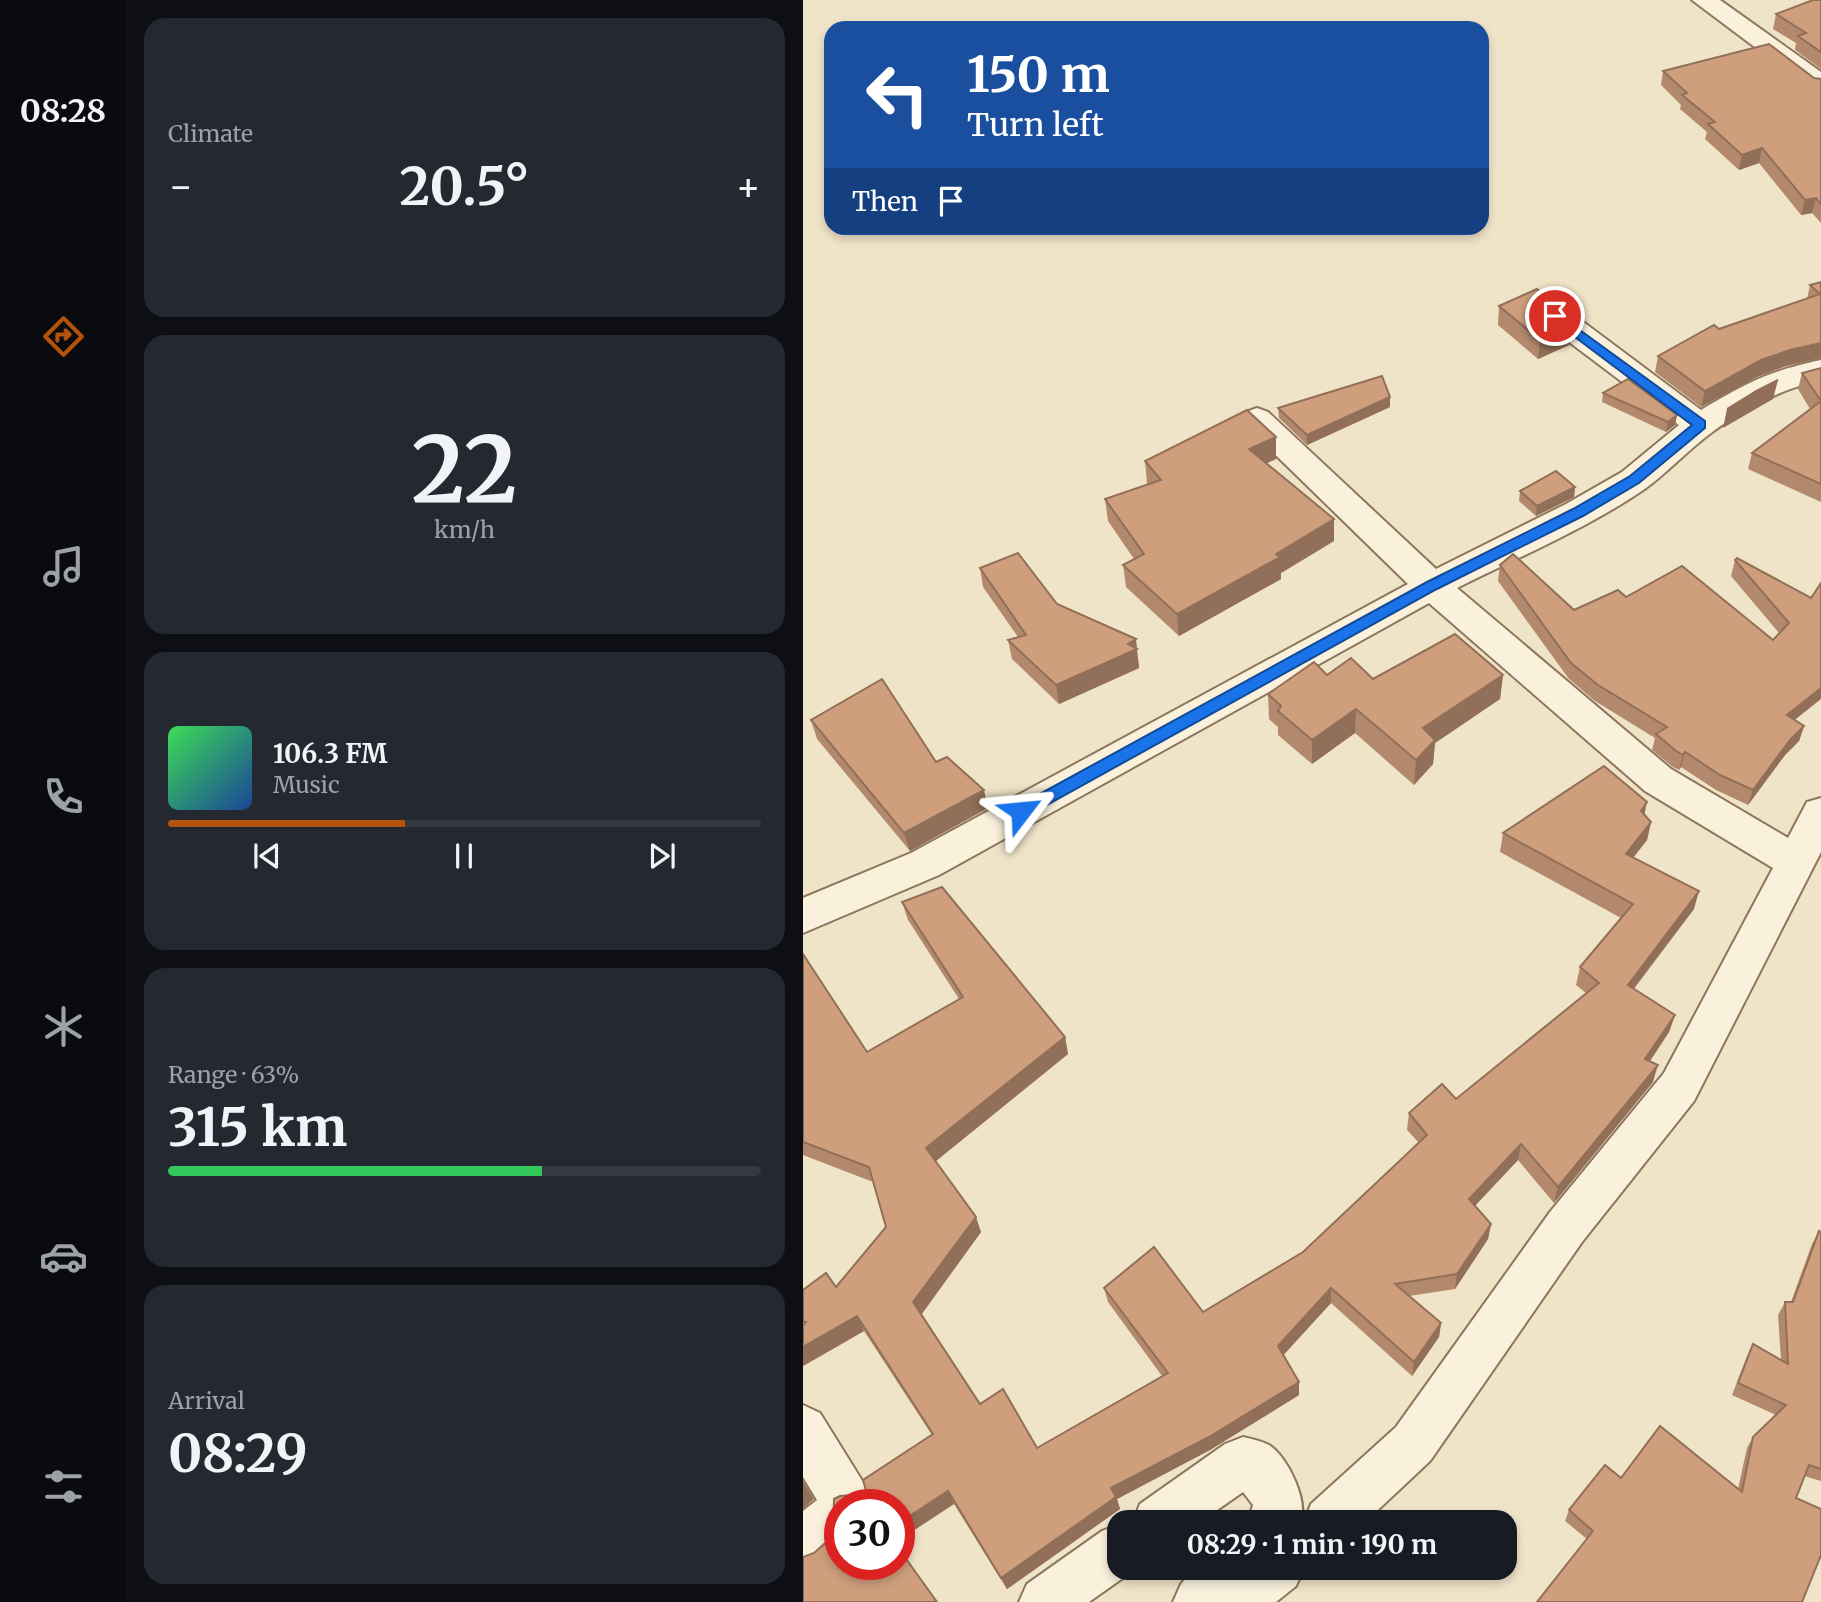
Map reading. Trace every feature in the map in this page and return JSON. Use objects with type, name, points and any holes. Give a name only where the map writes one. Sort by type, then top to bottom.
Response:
[{"type":"street","points":[[1704,0],[1741,11],[1821,84]]},
{"type":"street","points":[[1555,316],[1700,425]]},
{"type":"street","points":[[803,916],[925,864],[1432,586],[1578,512],[1634,480],[1700,425],[1757,390],[1784,378],[1821,370]]},
{"type":"street","points":[[1257,419],[1432,586],[1658,780],[1796,862]]},
{"type":"street","points":[[1342,1510],[1413,1444],[1566,1227],[1679,1087],[1821,813]]},
{"type":"street","points":[[803,1430],[839,1489]]},
{"type":"street","points":[[1175,1510],[1243,1462],[1254,1464],[1277,1497],[1279,1510]]},
{"type":"street","points":[[803,1544],[824,1526]]},
{"type":"street","points":[[1045,1602],[1107,1558]]},
{"type":"street","points":[[1199,1602],[1220,1580]]},
{"type":"street","points":[[1235,1602],[1263,1580]]},
{"type":"building","points":[[1813,0],[1821,0],[1821,52],[1798,36],[1806,33],[1776,14]]},
{"type":"building","points":[[1769,44],[1814,78],[1821,79],[1821,204],[1816,198],[1805,200],[1762,148],[1742,155],[1708,124],[1715,122],[1682,95],[1687,93],[1663,71]]},
{"type":"building","points":[[1821,282],[1821,343],[1761,360],[1705,391],[1658,356],[1714,325],[1719,329],[1820,294],[1810,285]]},
{"type":"building","points":[[1537,289],[1542,293],[1540,298],[1545,306],[1572,326],[1540,340],[1499,306]]},
{"type":"building","points":[[1821,368],[1821,401],[1802,373]]},
{"type":"building","points":[[1382,376],[1390,397],[1307,435],[1278,408]]},
{"type":"building","points":[[1628,379],[1677,415],[1668,422],[1603,393]]},
{"type":"building","points":[[1778,380],[1727,409],[1756,391]]},
{"type":"building","points":[[1821,401],[1821,484],[1752,453]]},
{"type":"building","points":[[1247,410],[1276,437],[1249,449],[1334,519],[1276,554],[1280,557],[1177,614],[1123,565],[1144,554],[1105,499],[1161,480],[1145,461]]},
{"type":"building","points":[[1556,471],[1575,487],[1537,506],[1520,491]]},
{"type":"building","points":[[1018,553],[1057,604],[1136,639],[1128,644],[1137,649],[1056,685],[1008,640],[1026,635],[980,568]]},
{"type":"building","points":[[1513,554],[1574,610],[1618,590],[1626,597],[1682,566],[1773,640],[1789,623],[1735,560],[1737,558],[1811,598],[1821,583],[1821,688],[1787,715],[1804,726],[1790,740],[1753,790],[1720,775],[1685,752],[1683,755],[1676,751],[1656,734],[1667,727],[1598,685],[1571,663],[1500,565]]},
{"type":"building","points":[[1455,634],[1503,675],[1423,728],[1435,740],[1416,760],[1356,709],[1312,740],[1278,711],[1281,706],[1268,694],[1314,662],[1327,675],[1351,658],[1373,679]]},
{"type":"building","points":[[882,679],[936,762],[947,757],[984,790],[904,833],[811,720]]},
{"type":"building","points":[[1604,766],[1647,802],[1641,811],[1651,822],[1626,854],[1699,891],[1628,985],[1675,1015],[1645,1059],[1658,1065],[1558,1187],[1521,1144],[1469,1199],[1491,1224],[1457,1274],[1395,1284],[1441,1323],[1414,1362],[1331,1288],[1278,1346],[1299,1382],[1209,1437],[1111,1488],[1116,1497],[1001,1578],[948,1491],[915,1513],[915,1489],[866,1489],[863,1480],[933,1434],[857,1316],[803,1347],[803,1326],[806,1322],[803,1321],[803,1290],[826,1273],[836,1287],[886,1227],[869,1167],[803,1142],[803,954],[867,1052],[963,997],[902,902],[942,887],[1065,1037],[926,1148],[976,1217],[913,1302],[980,1404],[1003,1389],[1037,1448],[1168,1373],[1104,1288],[1154,1247],[1203,1312],[1303,1252],[1427,1135],[1409,1113],[1442,1084],[1456,1099],[1599,983],[1580,967],[1633,904],[1503,833]]},
{"type":"building","points":[[1819,1231],[1821,1469],[1809,1465],[1796,1498],[1821,1509],[1821,1555],[1802,1602],[1537,1602],[1593,1531],[1569,1510],[1605,1465],[1621,1478],[1660,1426],[1742,1492],[1753,1437],[1786,1405],[1738,1383],[1753,1344],[1788,1364],[1785,1302],[1793,1302]]},
{"type":"building","points":[[824,1544],[824,1580],[915,1580],[915,1571],[937,1602],[803,1602],[803,1557],[814,1553]]},
{"type":"route","points":[[1021,811],[1432,586],[1578,512],[1634,480],[1700,425],[1555,316]]}]
